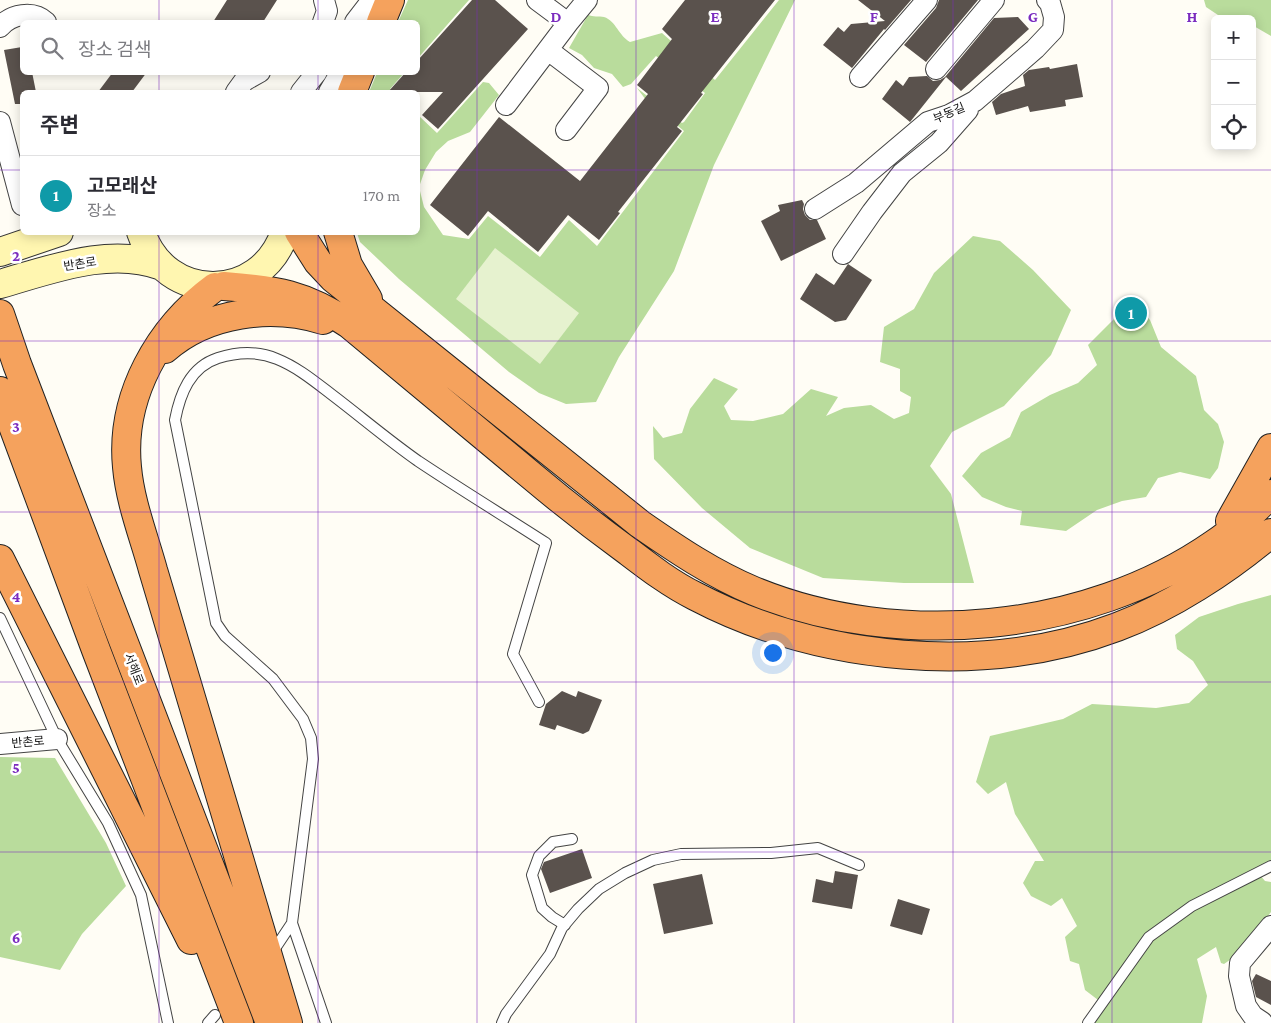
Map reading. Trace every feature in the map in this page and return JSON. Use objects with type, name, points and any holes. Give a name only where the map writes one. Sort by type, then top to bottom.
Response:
[{"type":"highway","points":[[382,20],[390,0]]},
{"type":"highway","points":[[353,90],[359,75]]},
{"type":"highway","points":[[301,235],[308,249],[376,330],[586,520],[668,580],[696,596],[768,627],[842,647],[873,653],[910,655],[991,654],[1028,650],[1090,636],[1152,612],[1194,588],[1271,533]]},
{"type":"highway","points":[[339,235],[348,265],[366,295],[376,330]]},
{"type":"highway","points":[[288,1023],[133,500],[127,469],[128,429],[132,406],[142,377],[174,325],[191,307],[220,286],[266,289],[298,297],[341,319],[376,330],[655,535],[722,576],[754,591],[809,609],[872,621],[921,625],[972,624],[1032,617],[1089,604],[1158,577],[1215,543],[1250,515],[1271,494]]},
{"type":"highway","points":[[142,377],[164,350],[177,340],[208,324],[232,316],[276,313],[303,315],[335,324],[376,330]]},
{"type":"highway","name":"서해로","points":[[0,315],[20,373],[270,1023]]},
{"type":"highway","points":[[0,391],[96,650],[223,1021]]},
{"type":"highway","points":[[0,432],[96,650]]},
{"type":"highway","points":[[1215,543],[1231,519],[1271,448]]},
{"type":"highway","points":[[0,559],[192,941],[223,1021]]},
{"type":"main road","name":"반촌로","points":[[142,235],[149,251],[162,266],[186,282],[201,286],[220,286],[246,279],[265,266],[279,248],[284,235]]},
{"type":"main road","points":[[0,252],[31,237]]},
{"type":"main road","name":"반촌로","points":[[0,284],[55,268],[100,260],[140,261],[162,266]]},
{"type":"street","points":[[324,0],[327,11],[324,20]]},
{"type":"street","points":[[357,20],[372,0]]},
{"type":"street","points":[[370,20],[382,0]]},
{"type":"street","points":[[537,0],[568,23]]},
{"type":"street","points":[[506,105],[587,0]]},
{"type":"street","points":[[860,77],[927,0]]},
{"type":"street","points":[[936,68],[994,0]]},
{"type":"street","name":"부동길","points":[[815,209],[856,183],[928,122],[950,115],[975,101],[1036,49],[1053,30],[1054,17],[1050,3],[1047,0]]},
{"type":"street","points":[[0,27],[5,21],[20,14],[40,17],[44,20]]},
{"type":"street","points":[[548,50],[598,88],[566,130]]},
{"type":"street","points":[[237,90],[244,81],[255,75]]},
{"type":"street","points":[[303,90],[315,75]]},
{"type":"street","points":[[331,90],[339,75]]},
{"type":"street","points":[[843,254],[872,212],[902,174],[939,143],[975,101]]},
{"type":"street","points":[[0,122],[20,197]]},
{"type":"street","name":"반촌로","points":[[0,744],[57,739]]},
{"type":"street","points":[[1262,1022],[1253,1016],[1246,1006],[1239,976],[1240,963],[1271,926]]},
{"type":"lane","points":[[326,1023],[292,923],[313,759],[311,738],[303,719],[273,679],[225,636],[216,623],[175,420],[178,403],[185,386],[195,371],[212,360],[229,355],[251,353],[276,358],[300,371],[418,460],[546,543],[513,654],[539,702]]},
{"type":"lane","points":[[0,618],[57,739],[108,823],[141,896],[168,1023]]},
{"type":"lane","points":[[565,925],[542,908],[532,875],[539,856],[553,842],[572,839]]},
{"type":"lane","points":[[502,1023],[506,1014],[550,954],[565,925],[578,908],[599,889],[653,860],[681,854],[771,853],[818,848],[858,865]]},
{"type":"lane","points":[[1088,1023],[1149,937],[1192,906],[1271,866]]},
{"type":"lane","points":[[274,950],[292,923]]},
{"type":"green space","points":[[408,0],[469,0],[420,56],[420,20],[399,20]]},
{"type":"green space","points":[[779,0],[795,0],[714,165],[674,271],[619,357],[596,402],[566,404],[539,393],[509,372],[399,279],[360,242],[358,235],[420,235],[420,191],[424,207],[443,235],[469,239],[488,216],[540,257],[569,220],[597,246],[684,131],[646,100],[637,88],[682,123],[705,93],[656,56],[631,84],[623,87],[612,74],[594,68],[582,55],[569,48],[588,15],[608,19],[630,42],[662,33],[715,80]]},
{"type":"green space","points":[[1204,0],[1271,0],[1271,36],[1256,27],[1256,15],[1218,15],[1206,7]]},
{"type":"green space","points":[[376,75],[402,75],[391,90],[370,90]]},
{"type":"green space","points":[[483,82],[489,83],[499,95],[470,132],[448,141],[436,152],[425,170],[420,184],[420,117],[437,133]]},
{"type":"green space","points":[[973,236],[1000,241],[1033,270],[1071,310],[1051,355],[1004,406],[952,432],[930,466],[951,494],[974,583],[904,583],[823,578],[750,548],[702,508],[654,459],[653,426],[663,438],[682,433],[690,409],[714,378],[738,389],[724,406],[731,420],[753,421],[783,414],[811,389],[838,397],[826,416],[844,408],[871,405],[894,419],[909,413],[911,397],[900,391],[900,369],[880,362],[884,327],[914,309],[934,273]]},
{"type":"green space","points":[[495,248],[579,313],[540,364],[456,299]]},
{"type":"green space","points":[[1139,308],[1150,320],[1161,347],[1196,376],[1204,410],[1218,424],[1224,442],[1218,468],[1210,479],[1180,472],[1158,478],[1146,497],[1122,501],[1097,510],[1066,531],[1020,525],[1022,511],[1006,507],[982,497],[962,476],[981,453],[1010,437],[1021,412],[1050,395],[1078,383],[1097,365],[1088,345],[1121,312]]},
{"type":"green space","points":[[1271,595],[1271,867],[1259,874],[1265,881],[1271,882],[1271,912],[1240,953],[1224,964],[1221,963],[1216,947],[1197,959],[1207,996],[1202,1023],[1088,1023],[1102,1003],[1085,990],[1079,964],[1070,961],[1065,937],[1077,926],[1062,898],[1051,906],[1031,896],[1023,883],[1035,861],[1044,861],[1015,814],[1006,782],[988,794],[976,782],[990,736],[1063,719],[1092,704],[1156,708],[1189,703],[1208,685],[1193,661],[1177,649],[1175,635],[1199,617]]},
{"type":"green space","points":[[0,757],[55,758],[106,843],[126,886],[82,934],[60,970],[0,957]]},
{"type":"building","points":[[227,0],[277,0],[264,20],[214,20]]},
{"type":"building","points":[[472,0],[495,0],[528,29],[438,129],[422,115],[443,92],[390,90],[403,75],[420,75],[420,58]]},
{"type":"building","points":[[685,0],[775,0],[701,93],[703,94],[677,127],[682,131],[618,212],[620,213],[599,240],[568,215],[538,252],[488,211],[468,236],[430,205],[499,117],[580,181],[648,94],[637,85],[672,39],[662,29]]},
{"type":"building","points":[[858,0],[911,0],[852,68],[823,45],[838,27],[844,32],[851,24],[885,21]]},
{"type":"building","points":[[939,0],[978,0],[926,62],[904,45],[936,8]]},
{"type":"building","points":[[1018,17],[1029,29],[961,91],[946,77],[910,122],[882,99],[896,80],[903,86],[909,77],[927,76],[933,81],[945,77],[994,18]]},
{"type":"building","points":[[20,47],[20,75],[33,75],[36,90],[20,90],[20,104],[15,104],[4,50]]},
{"type":"building","points":[[1077,64],[1083,97],[1065,100],[1066,106],[1030,112],[1028,106],[996,115],[992,102],[1001,94],[1025,86],[1023,75],[1029,70],[1049,67],[1050,69]]},
{"type":"building","points":[[111,75],[145,75],[134,90],[100,90]]},
{"type":"building","points":[[802,200],[805,215],[810,220],[817,220],[826,239],[781,261],[761,221],[780,211],[778,205]]},
{"type":"building","points":[[848,264],[872,280],[846,320],[835,322],[800,299],[816,273],[834,285]]},
{"type":"building","points":[[562,691],[576,697],[578,691],[602,700],[589,731],[583,734],[557,725],[555,730],[539,725],[546,704]]},
{"type":"building","points":[[582,849],[592,878],[550,893],[541,869],[544,862]]},
{"type":"building","points":[[835,871],[858,875],[852,909],[812,902],[816,879],[833,883]]},
{"type":"building","points":[[702,874],[713,924],[664,934],[653,884]]},
{"type":"building","points":[[898,899],[930,909],[922,935],[890,926]]},
{"type":"building","points":[[1256,974],[1271,981],[1271,1005],[1256,997],[1252,981]]},
{"type":"place","name":"고모래산","points":[[1131,313]]}]
